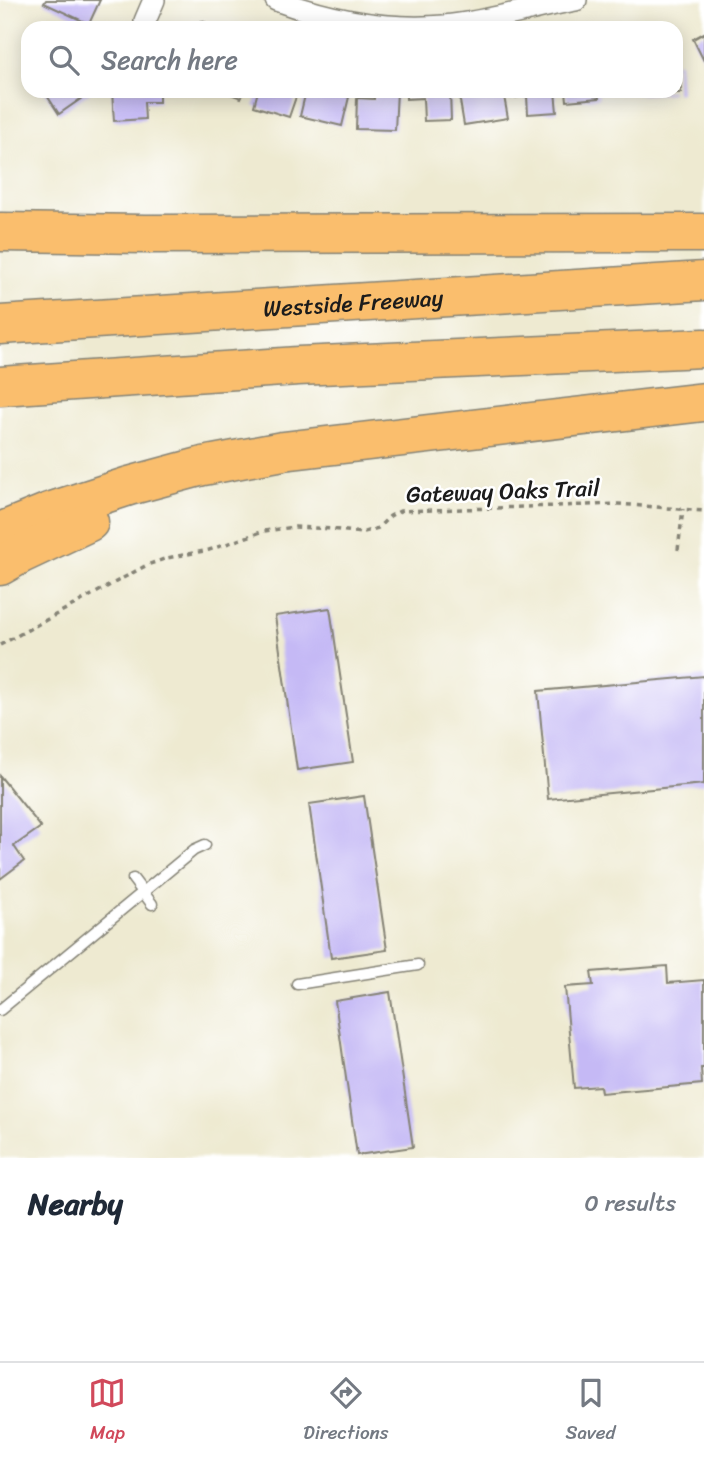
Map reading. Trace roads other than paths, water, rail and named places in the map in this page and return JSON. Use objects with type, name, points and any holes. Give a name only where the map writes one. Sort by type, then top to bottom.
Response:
[{"type":"highway","points":[[0,232],[704,233]]},
{"type":"highway","points":[[0,247],[146,234]]},
{"type":"highway","name":"Westside Freeway","points":[[0,325],[704,281]]},
{"type":"highway","points":[[0,386],[298,366],[704,348]]},
{"type":"highway","points":[[0,531],[129,486],[203,466],[283,451],[704,401]]},
{"type":"highway","points":[[0,566],[83,524],[181,491],[283,451]]},
{"type":"street","points":[[145,21],[154,0]]},
{"type":"street","points":[[276,0],[347,21]]},
{"type":"street","points":[[469,21],[576,0]]},
{"type":"lane","points":[[0,1010],[194,850],[205,845]]},
{"type":"lane","points":[[133,879],[152,904]]},
{"type":"lane","points":[[296,984],[418,965]]}]
